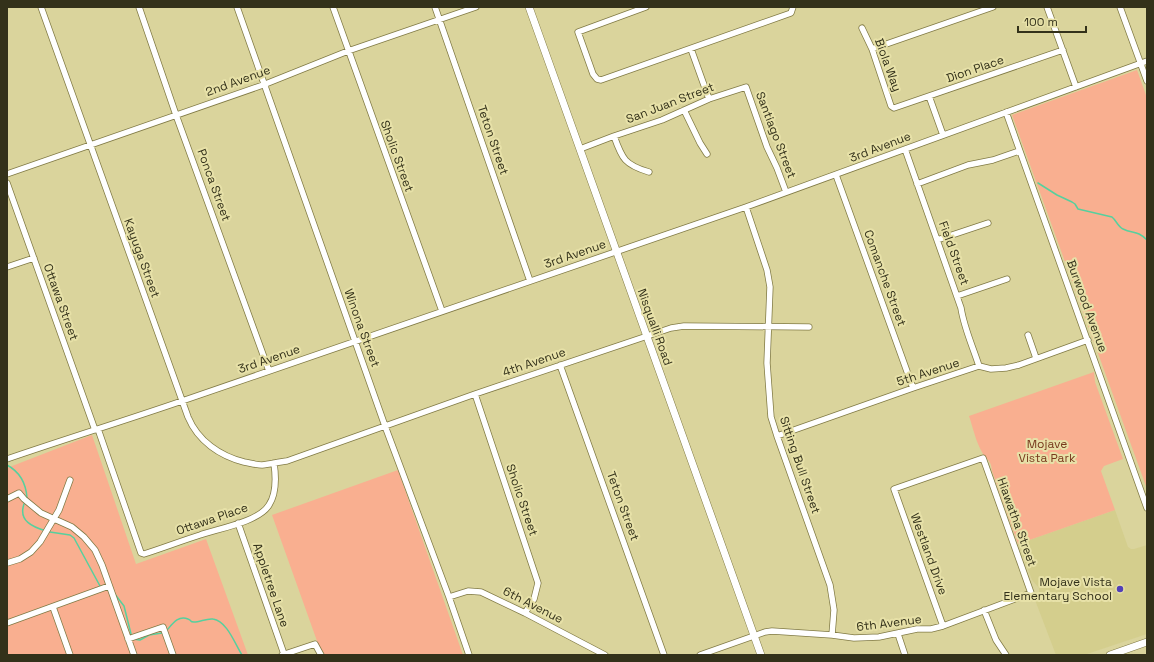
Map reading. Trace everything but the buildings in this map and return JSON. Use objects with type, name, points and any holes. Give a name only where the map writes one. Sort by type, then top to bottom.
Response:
[{"type":"main road","name":"Nisqualli Road","points":[[529,7],[761,655]]},
{"type":"main road","points":[[1110,655],[1147,642]]},
{"type":"street","name":"Kayuga Street","points":[[41,7],[190,422],[194,429],[207,443],[220,453],[235,460],[247,463],[261,465],[274,463]]},
{"type":"street","name":"Ponca Street","points":[[139,7],[176,115],[269,371]]},
{"type":"street","name":"Winona Street","points":[[236,7],[469,655]]},
{"type":"street","name":"Sholic Street","points":[[333,7],[442,311]]},
{"type":"street","name":"Teton Street","points":[[435,7],[530,281]]},
{"type":"street","name":"2nd Avenue","points":[[7,174],[264,85],[348,51],[476,7]]},
{"type":"street","points":[[646,7],[578,32],[596,79],[601,80],[691,49],[791,13],[793,9]]},
{"type":"street","points":[[872,49],[993,7]]},
{"type":"street","points":[[1047,7],[1076,87]]},
{"type":"street","points":[[1120,7],[1147,81]]},
{"type":"street","name":"Biola Way","points":[[862,28],[872,49],[891,106],[894,108]]},
{"type":"street","points":[[691,49],[709,99]]},
{"type":"street","name":"Dion Place","points":[[894,108],[1063,50]]},
{"type":"street","name":"3rd Avenue","points":[[7,459],[182,401],[746,207],[1147,61]]},
{"type":"street","name":"San Juan Street","points":[[580,149],[662,120],[709,99],[746,87]]},
{"type":"street","name":"Santiago Street","points":[[746,87],[767,147],[786,192]]},
{"type":"street","points":[[929,96],[943,135]]},
{"type":"street","points":[[684,110],[707,154]]},
{"type":"street","name":"Burwood Avenue","points":[[1006,112],[1147,508]]},
{"type":"street","points":[[614,136],[620,153],[627,163],[649,172]]},
{"type":"street","name":"Field Street","points":[[905,148],[957,296],[963,319],[974,347],[978,366]]},
{"type":"street","points":[[917,184],[968,164],[992,160],[1019,151]]},
{"type":"street","name":"Comanche Street","points":[[836,175],[913,388]]},
{"type":"street","name":"Ottawa Street","points":[[7,183],[141,553]]},
{"type":"street","name":"Sitting Bull Street","points":[[746,207],[767,270],[770,287],[767,363],[771,417],[830,585],[834,610],[832,635]]},
{"type":"street","points":[[937,240],[988,223]]},
{"type":"street","points":[[7,267],[34,258]]},
{"type":"street","points":[[957,296],[1007,278]]},
{"type":"street","name":"4th Avenue","points":[[274,463],[287,461],[474,394],[646,336],[684,326],[809,327]]},
{"type":"street","points":[[1028,335],[1036,358]]},
{"type":"street","name":"5th Avenue","points":[[777,436],[978,366],[991,369],[1006,368],[1088,340]]},
{"type":"street","name":"Teton Street","points":[[560,365],[664,655]]},
{"type":"street","name":"Sholic Street","points":[[474,394],[538,583],[534,599],[525,612]]},
{"type":"street","name":"Hiawatha Street","points":[[894,489],[983,458],[1031,593]]},
{"type":"street","name":"Ottawa Place","points":[[141,553],[144,554],[256,517],[269,506],[275,491],[276,477],[274,463]]},
{"type":"street","points":[[7,563],[20,559],[31,552],[40,542],[59,510],[70,480]]},
{"type":"street","name":"Westland Drive","points":[[894,489],[943,626]]},
{"type":"street","points":[[7,499],[19,493],[24,499],[42,513],[72,528],[84,537],[95,550],[134,655]]},
{"type":"street","name":"Appletree Lane","points":[[238,523],[283,654]]},
{"type":"street","points":[[7,622],[109,586]]},
{"type":"street","name":"6th Avenue","points":[[449,597],[468,591],[481,592],[525,612],[605,655]]},
{"type":"street","name":"6th Avenue","points":[[700,655],[765,632],[772,631],[854,638],[880,637],[917,629],[931,629],[943,626],[1031,593]]},
{"type":"street","points":[[53,607],[70,655]]},
{"type":"street","points":[[984,610],[996,640],[1006,655]]},
{"type":"street","points":[[128,639],[163,627],[173,655]]},
{"type":"street","points":[[898,634],[905,655]]},
{"type":"street","points":[[283,654],[315,644],[321,655]]},
{"type":"shaded area","points":[[1115,510],[1128,547],[1134,549],[1147,545],[1147,634],[1084,655],[1056,655],[1035,600],[1039,594],[1039,588],[1032,580],[1018,544]]},
{"type":"green space","points":[[1137,70],[1147,98],[1147,489],[1012,115]]},
{"type":"green space","name":"Mojave Vista Park","points":[[1094,372],[1095,382],[1123,459],[1104,466],[1101,471],[1115,510],[1018,544],[992,471],[991,464],[980,448],[969,416]]},
{"type":"green space","points":[[92,435],[136,564],[206,539],[248,655],[7,655],[7,468]]},
{"type":"green space","points":[[398,470],[463,655],[322,655],[272,515]]},
{"type":"waterway","points":[[1038,183],[1057,195],[1072,202],[1078,209],[1112,217],[1121,228],[1138,233],[1147,240]]},
{"type":"waterway","points":[[7,465],[22,478],[27,498]]},
{"type":"waterway","points":[[24,504],[23,515],[25,519],[32,525],[46,531]]},
{"type":"waterway","points":[[50,532],[70,535],[74,538],[100,586]]},
{"type":"waterway","points":[[114,593],[124,606],[131,634]]},
{"type":"waterway","points":[[168,629],[176,620],[182,618],[188,619],[191,622],[213,619],[218,621],[226,628],[242,655]]},
{"type":"waterway","points":[[133,639],[140,640],[149,635],[162,633]]},
{"type":"place","name":"Mojave Vista Elementary School","points":[[1120,589]]}]
